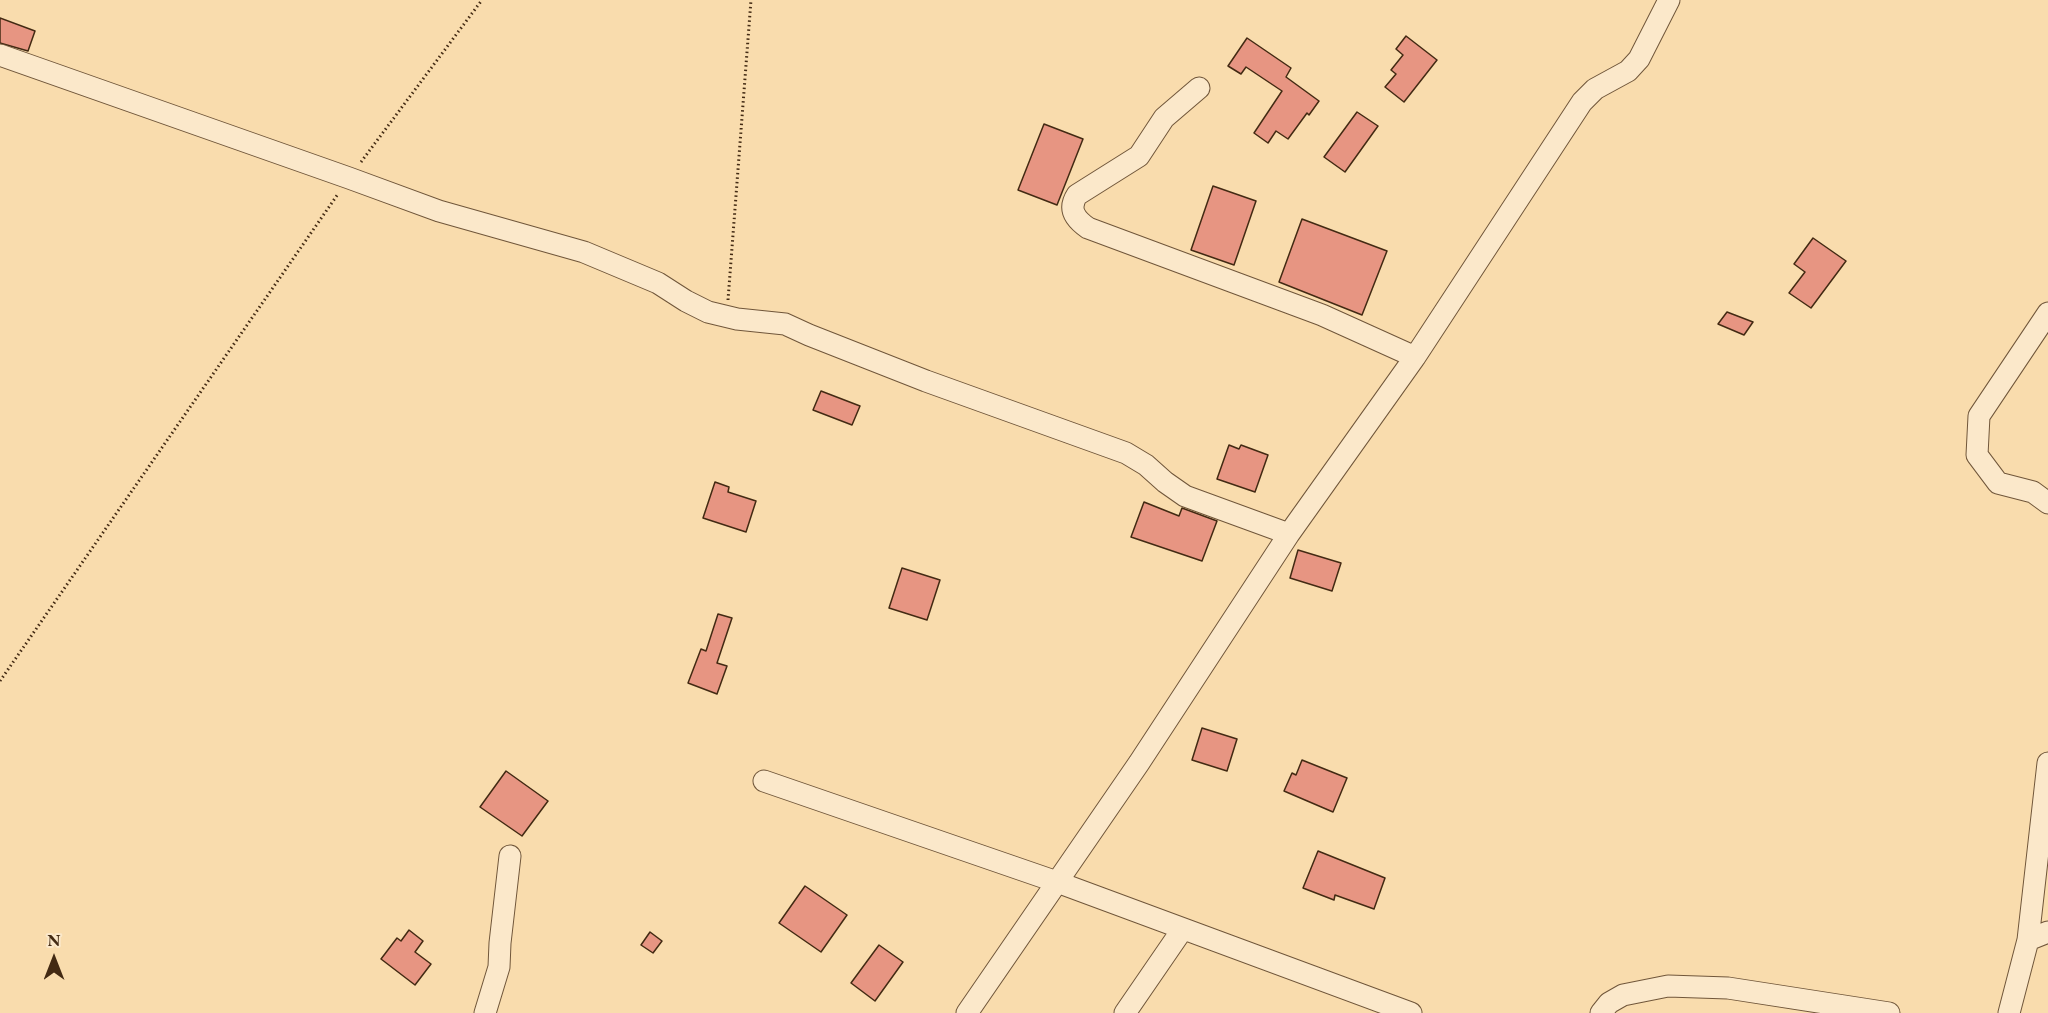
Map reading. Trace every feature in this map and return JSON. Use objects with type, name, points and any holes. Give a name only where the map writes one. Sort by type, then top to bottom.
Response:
[{"type":"street","points":[[967,1013],[1289,534],[1415,357],[1582,102],[1595,89],[1628,70],[1639,59],[1670,0]]},
{"type":"street","points":[[0,55],[439,212],[584,252],[658,283],[708,312],[727,317],[785,324],[926,381],[1126,453],[1146,465],[1185,496],[1289,534]]},
{"type":"street","points":[[1199,88],[1164,118],[1139,156],[1077,195],[1073,202],[1073,212],[1078,222],[1088,228],[1322,315],[1415,357]]},
{"type":"street","points":[[2048,313],[1979,416],[1977,455],[1998,483],[2033,492],[2048,503]]},
{"type":"street","points":[[2009,1013],[2028,940],[2048,763]]},
{"type":"street","points":[[764,781],[1057,882],[1411,1013]]},
{"type":"street","points":[[485,1013],[499,967],[510,856]]},
{"type":"street","points":[[1125,1013],[1182,930]]},
{"type":"street","points":[[2028,940],[2048,932]]},
{"type":"street","points":[[1601,1013],[1609,1003],[1623,996],[1668,987],[1728,988],[1780,1005],[1888,1013]]},
{"type":"path","points":[[0,681],[349,178],[482,0]]},
{"type":"path","points":[[727,317],[751,0]]},
{"type":"building","points":[[0,18],[35,31],[28,51],[0,43]]},
{"type":"building","points":[[1406,36],[1437,60],[1404,102],[1385,87],[1396,74],[1391,70],[1403,55],[1396,49]]},
{"type":"building","points":[[1247,38],[1291,68],[1286,77],[1319,101],[1288,139],[1276,131],[1268,143],[1254,133],[1282,91],[1246,67],[1241,74],[1228,66]]},
{"type":"building","points":[[1357,112],[1378,126],[1345,172],[1324,157]]},
{"type":"building","points":[[1044,124],[1083,139],[1057,205],[1018,190]]},
{"type":"building","points":[[1213,186],[1256,201],[1234,265],[1191,250]]},
{"type":"building","points":[[1302,219],[1387,251],[1362,315],[1279,282]]},
{"type":"building","points":[[1813,238],[1846,261],[1811,308],[1789,293],[1805,272],[1794,264]]},
{"type":"building","points":[[1727,312],[1753,322],[1744,335],[1718,324]]},
{"type":"building","points":[[821,391],[860,406],[852,425],[813,410]]},
{"type":"building","points":[[1229,445],[1239,449],[1241,445],[1268,455],[1255,492],[1217,479]]},
{"type":"building","points":[[715,482],[729,487],[728,492],[756,501],[746,532],[703,518]]},
{"type":"building","points":[[1144,502],[1179,516],[1182,508],[1217,521],[1202,561],[1131,537]]},
{"type":"building","points":[[1298,550],[1341,563],[1332,591],[1290,578]]},
{"type":"building","points":[[902,568],[940,580],[927,620],[889,608]]},
{"type":"building","points":[[718,614],[732,618],[717,663],[727,666],[717,694],[688,683],[701,649],[706,651]]},
{"type":"building","points":[[1202,728],[1237,739],[1227,771],[1192,760]]},
{"type":"building","points":[[1302,760],[1347,778],[1333,812],[1284,791],[1292,773],[1296,775]]},
{"type":"building","points":[[506,771],[548,801],[522,836],[480,807]]},
{"type":"building","points":[[1318,851],[1385,878],[1374,909],[1335,895],[1334,900],[1303,888]]},
{"type":"building","points":[[805,886],[847,915],[821,952],[779,923]]},
{"type":"building","points":[[409,930],[423,941],[415,952],[431,964],[415,985],[381,959],[397,938],[401,941]]},
{"type":"building","points":[[650,932],[662,941],[653,953],[641,945]]},
{"type":"building","points":[[879,945],[903,962],[875,1001],[851,983]]}]
